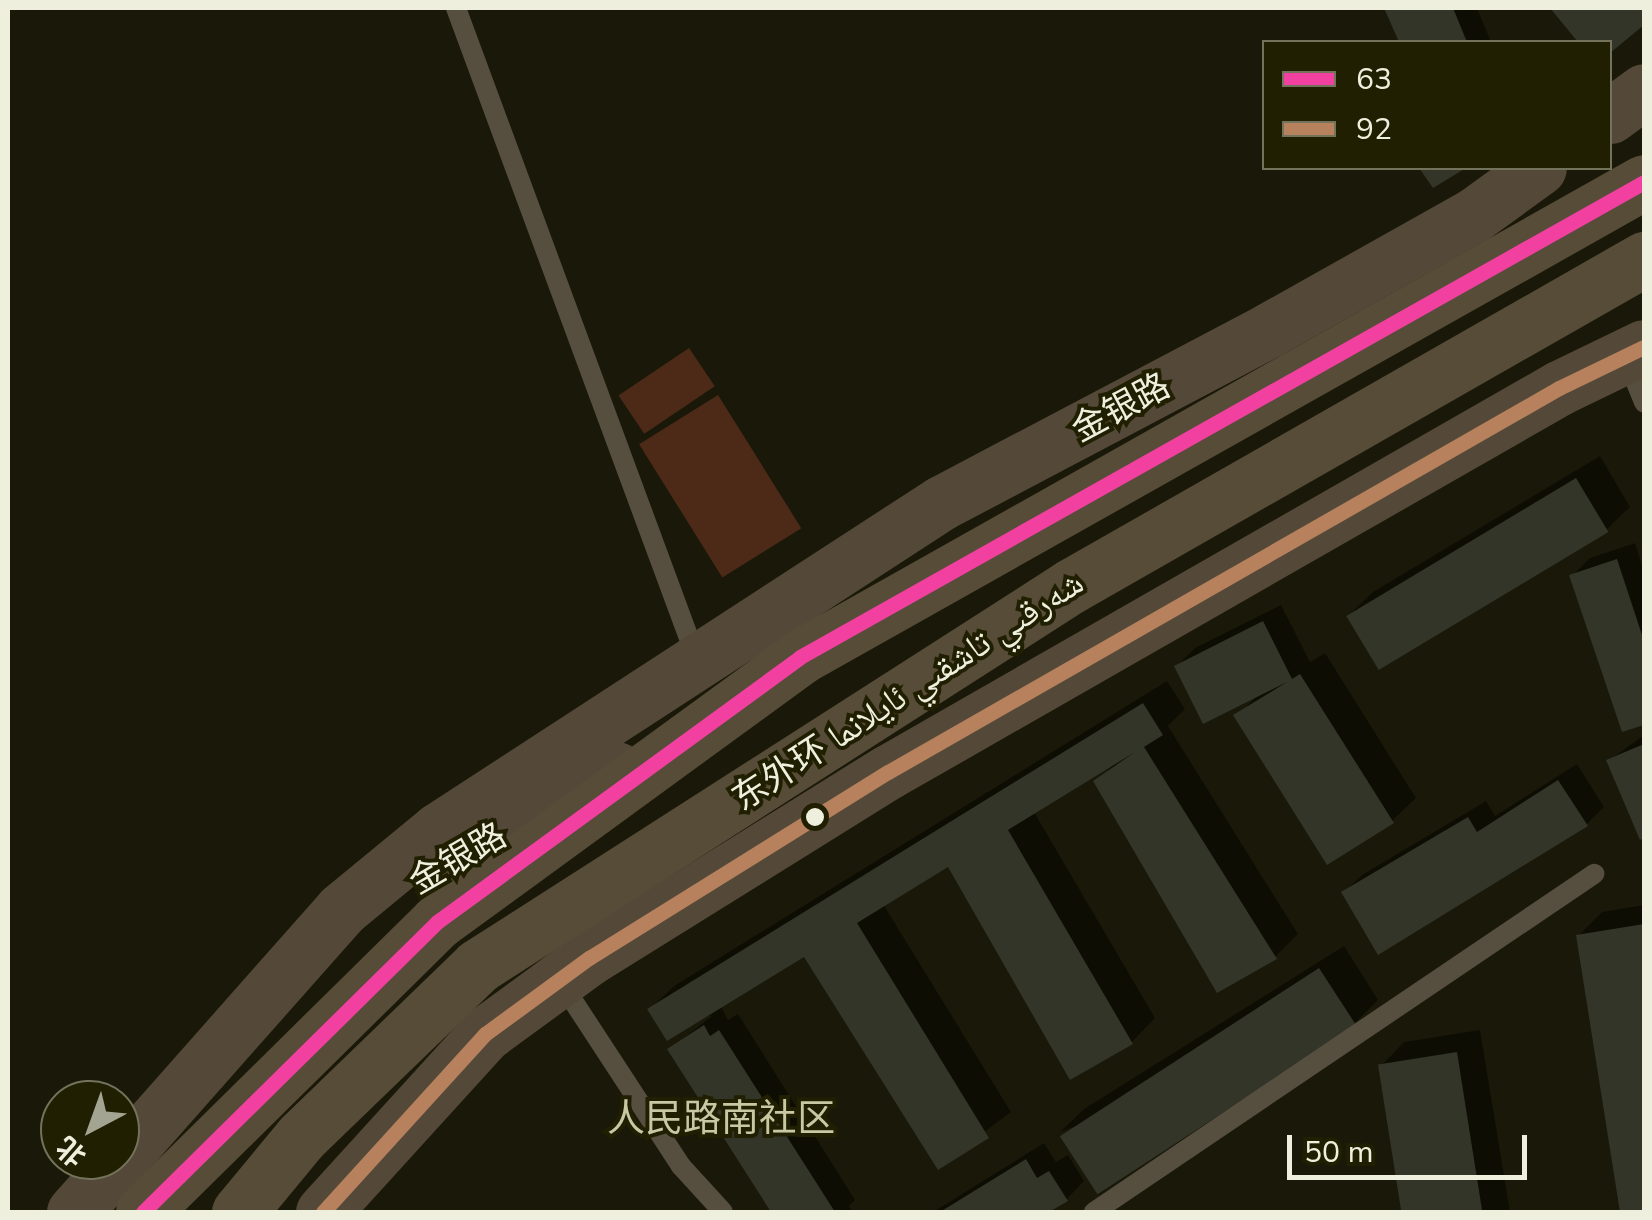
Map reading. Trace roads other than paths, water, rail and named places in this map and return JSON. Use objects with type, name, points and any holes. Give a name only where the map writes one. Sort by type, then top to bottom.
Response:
[{"type":"highway","name":"东外环 شەرقىي تاشقىي ئايلانما","points":[[143,1212],[437,922],[800,657],[1644,182]]},
{"type":"highway","name":"东外环 شەرقىي تاشقىي ئايلانما","points":[[239,1212],[301,1138],[478,966],[1071,586],[1644,259]]},
{"type":"main road","points":[[1612,115],[1644,91]]},
{"type":"main road","name":"金银路","points":[[74,1212],[342,910],[438,830],[941,503],[1286,320],[1474,215],[1536,170]]},
{"type":"main road","name":"金银路","points":[[280,980],[391,898],[566,796],[1092,518],[1644,204]]},
{"type":"main road","points":[[322,1212],[485,1034],[559,980],[836,753],[1392,388],[1644,238]]},
{"type":"main road","points":[[559,980],[888,772],[1638,369]]},
{"type":"lane","points":[[456,8],[697,662]]},
{"type":"lane","points":[[1094,1212],[1594,874]]},
{"type":"lane","points":[[559,980],[681,1166],[723,1212]]},
{"type":"district","name":"人民路南社区","points":[[721,1119]]}]
